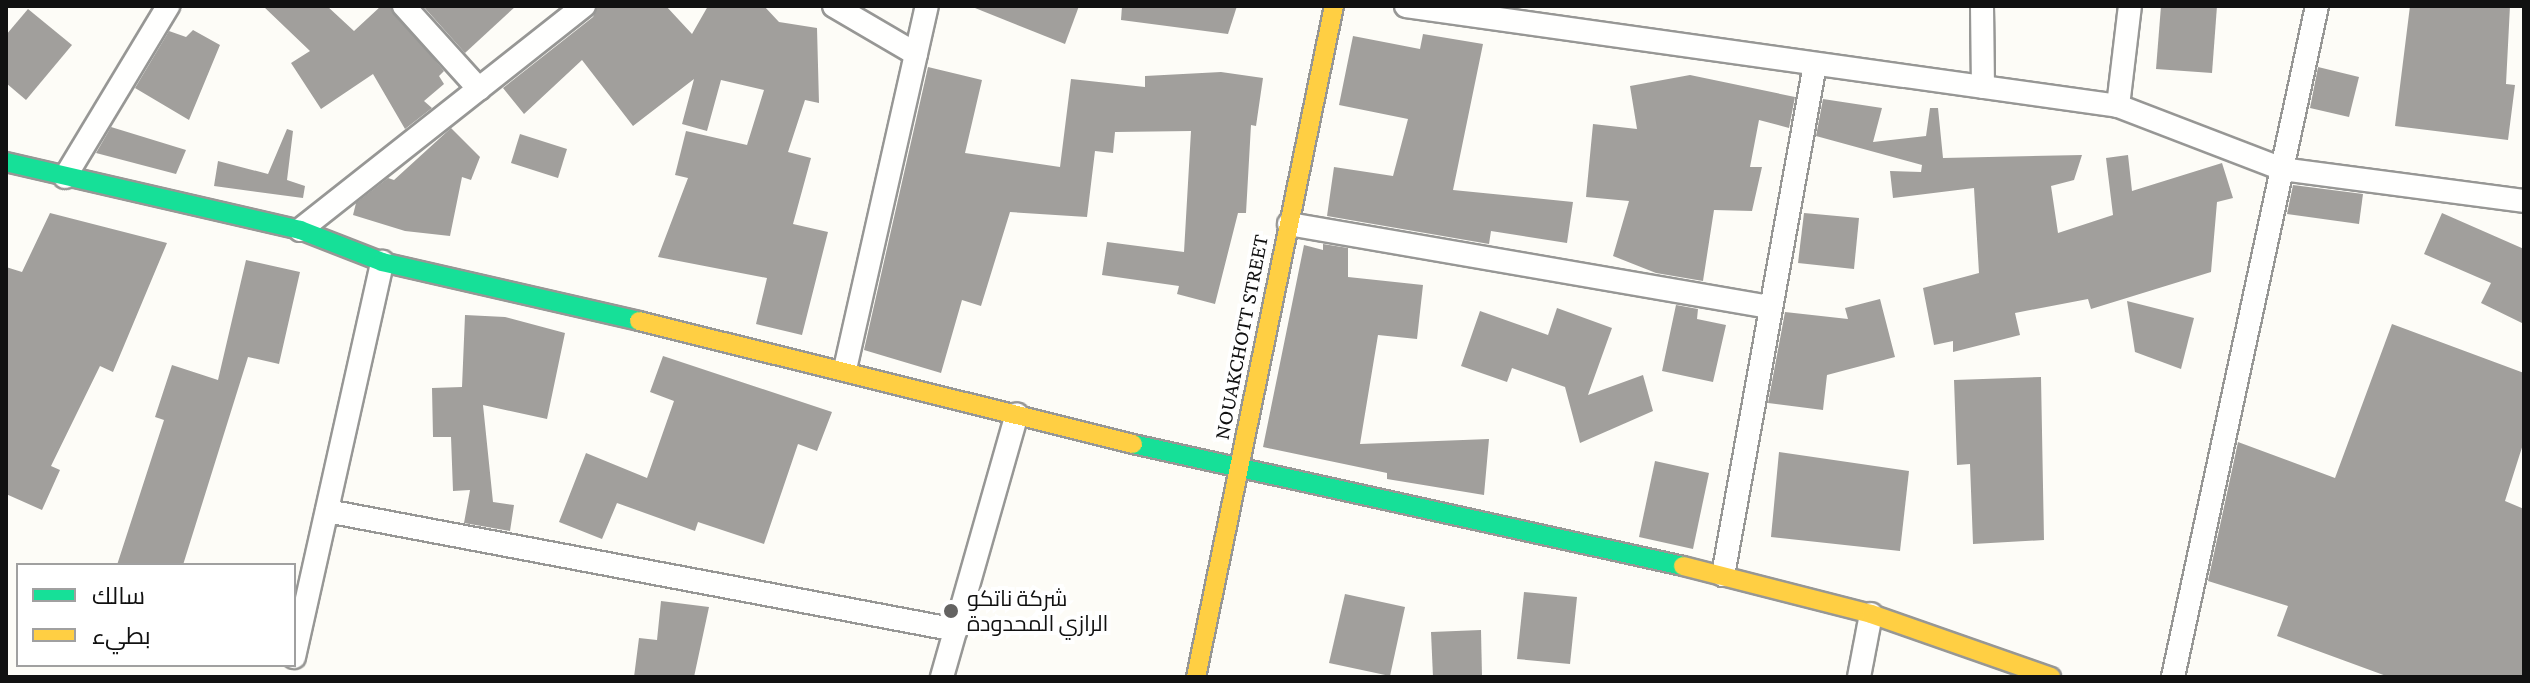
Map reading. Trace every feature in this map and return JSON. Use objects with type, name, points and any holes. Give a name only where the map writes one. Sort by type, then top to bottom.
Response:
[{"type":"street","points":[[65,177],[168,6]]},
{"type":"street","points":[[404,6],[479,89]]},
{"type":"street","points":[[300,230],[584,6]]},
{"type":"street","points":[[834,6],[916,54]]},
{"type":"street","points":[[845,369],[927,6]]},
{"type":"street","name":"NOUAKCHOTT STREET","points":[[1196,677],[1334,6]]},
{"type":"street","points":[[1406,6],[2118,106],[2282,169],[2524,201]]},
{"type":"street","points":[[1982,6],[1983,87]]},
{"type":"street","points":[[2118,106],[2130,6]]},
{"type":"street","points":[[2173,677],[2317,6]]},
{"type":"street","points":[[1723,575],[1815,64]]},
{"type":"street","points":[[6,162],[300,230],[382,262],[845,369],[1238,472],[1723,575],[1871,614],[2051,677]]},
{"type":"street","points":[[1289,224],[1771,307]]},
{"type":"street","points":[[296,648],[382,262]]},
{"type":"street","points":[[942,677],[1017,414]]},
{"type":"street","points":[[327,511],[956,630]]},
{"type":"street","points":[[1859,677],[1871,614]]},
{"type":"building","points":[[263,6],[327,6],[354,31],[381,6],[390,6],[444,71],[439,76],[444,84],[424,101],[432,108],[405,129],[373,74],[321,109],[291,63],[310,51]]},
{"type":"building","points":[[423,6],[516,6],[465,53]]},
{"type":"building","points":[[598,6],[666,6],[692,34],[708,6],[764,6],[779,22],[817,28],[819,103],[805,100],[788,152],[811,158],[793,224],[828,232],[802,335],[756,324],[767,278],[658,257],[688,178],[675,175],[686,131],[747,145],[764,90],[721,80],[707,131],[682,124],[694,79],[633,126],[582,60],[524,114],[503,88],[593,17]]},
{"type":"building","points":[[970,6],[1079,6],[1065,44]]},
{"type":"building","points":[[1122,6],[1237,6],[1228,34],[1121,20]]},
{"type":"building","points":[[2161,6],[2217,6],[2212,73],[2156,69]]},
{"type":"building","points":[[2410,6],[2510,6],[2506,84],[2515,85],[2508,140],[2395,126]]},
{"type":"building","points":[[28,9],[72,45],[26,100],[6,83],[6,35]]},
{"type":"building","points":[[193,30],[220,45],[189,120],[135,88],[169,31],[186,37]]},
{"type":"building","points":[[1423,34],[1483,44],[1453,190],[1573,202],[1567,243],[1491,231],[1489,244],[1327,216],[1334,167],[1393,176],[1408,119],[1339,105],[1353,36],[1420,49]]},
{"type":"building","points":[[928,67],[982,80],[965,153],[1060,167],[1071,79],[1145,87],[1145,76],[1221,72],[1263,78],[1256,126],[1251,125],[1246,213],[1238,213],[1215,304],[1177,294],[1179,286],[1102,275],[1107,242],[1184,252],[1191,131],[1115,132],[1113,153],[1095,151],[1087,217],[1010,212],[981,306],[962,300],[941,373],[864,350]]},
{"type":"building","points":[[2318,67],[2359,77],[2349,117],[2310,108]]},
{"type":"building","points":[[1690,75],[1795,97],[1789,128],[1759,120],[1750,167],[1762,167],[1752,211],[1714,210],[1703,281],[1656,273],[1613,256],[1629,201],[1586,197],[1593,124],[1637,129],[1630,86]]},
{"type":"building","points":[[1823,99],[1882,108],[1873,142],[1926,136],[1930,108],[1938,108],[1943,158],[2082,155],[2074,180],[2051,186],[2058,233],[2113,215],[2106,158],[2128,155],[2132,191],[2222,163],[2233,198],[2217,202],[2211,272],[2091,309],[2088,299],[2015,313],[2020,335],[1953,352],[1953,341],[1934,345],[1923,288],[1979,273],[1974,188],[1893,198],[1890,171],[1921,172],[1922,165],[1816,136]]},
{"type":"building","points":[[111,127],[186,150],[176,174],[96,153]]},
{"type":"building","points":[[451,128],[480,157],[471,180],[462,177],[450,236],[405,231],[353,215],[356,203],[388,178],[394,180]]},
{"type":"building","points":[[287,129],[293,131],[287,180],[305,186],[303,198],[214,186],[218,161],[268,174]]},
{"type":"building","points":[[520,134],[567,149],[558,178],[511,163]]},
{"type":"building","points":[[2293,185],[2363,194],[2359,224],[2287,214]]},
{"type":"building","points":[[50,213],[167,243],[113,372],[100,366],[51,466],[60,470],[42,510],[6,494],[6,267],[22,272]]},
{"type":"building","points":[[1804,213],[1859,218],[1854,269],[1798,263]]},
{"type":"building","points":[[2442,213],[2524,249],[2524,324],[2481,303],[2491,283],[2424,254]]},
{"type":"building","points":[[1323,244],[1348,248],[1348,277],[1423,285],[1417,339],[1378,335],[1360,444],[1489,439],[1484,495],[1387,479],[1387,473],[1263,447],[1304,245],[1323,250]]},
{"type":"building","points":[[246,260],[300,272],[279,364],[248,357],[184,563],[118,563],[164,420],[155,417],[172,365],[218,380]]},
{"type":"building","points":[[1880,299],[1895,357],[1827,375],[1823,410],[1768,403],[1785,312],[1848,319],[1845,308]]},
{"type":"building","points":[[2127,301],[2194,318],[2181,369],[2135,352]]},
{"type":"building","points":[[1676,305],[1698,309],[1697,319],[1726,325],[1713,382],[1662,371]]},
{"type":"building","points":[[1557,308],[1612,328],[1588,395],[1643,375],[1653,411],[1580,443],[1565,387],[1512,368],[1507,382],[1461,366],[1480,311],[1548,335]]},
{"type":"building","points":[[465,315],[505,317],[565,333],[547,419],[483,405],[493,502],[514,505],[510,531],[464,523],[470,490],[453,491],[451,437],[433,437],[432,388],[462,387]]},
{"type":"building","points":[[2392,324],[2524,373],[2524,441],[2505,501],[2524,509],[2524,677],[2389,677],[2277,636],[2288,606],[2208,581],[2238,442],[2335,478]]},
{"type":"building","points":[[663,356],[832,412],[817,451],[798,444],[764,544],[698,522],[695,531],[617,503],[602,539],[559,522],[586,453],[647,478],[674,401],[650,392]]},
{"type":"building","points":[[2041,377],[2044,540],[1973,544],[1970,464],[1957,465],[1954,380]]},
{"type":"building","points":[[1779,452],[1909,471],[1900,551],[1771,537]]},
{"type":"building","points":[[1655,461],[1709,473],[1693,549],[1639,537]]},
{"type":"building","points":[[1524,592],[1577,597],[1570,664],[1517,659]]},
{"type":"building","points":[[1345,594],[1405,607],[1390,676],[1329,663]]},
{"type":"building","points":[[661,601],[709,607],[694,677],[634,677],[639,638],[657,640]]},
{"type":"building","points":[[1481,630],[1482,677],[1433,677],[1431,632]]},
{"type":"traffic: fast","points":[[6,162],[300,230],[382,262],[639,321]]},
{"type":"traffic: fast","points":[[1133,444],[1683,566]]},
{"type":"traffic: slow","points":[[1196,677],[1334,6]]},
{"type":"traffic: slow","points":[[639,321],[1133,444]]},
{"type":"traffic: slow","points":[[1683,566],[1871,614],[2051,677]]},
{"type":"place","name":"شركة ناتكو الرازي المحدودة","points":[[951,611]]}]
